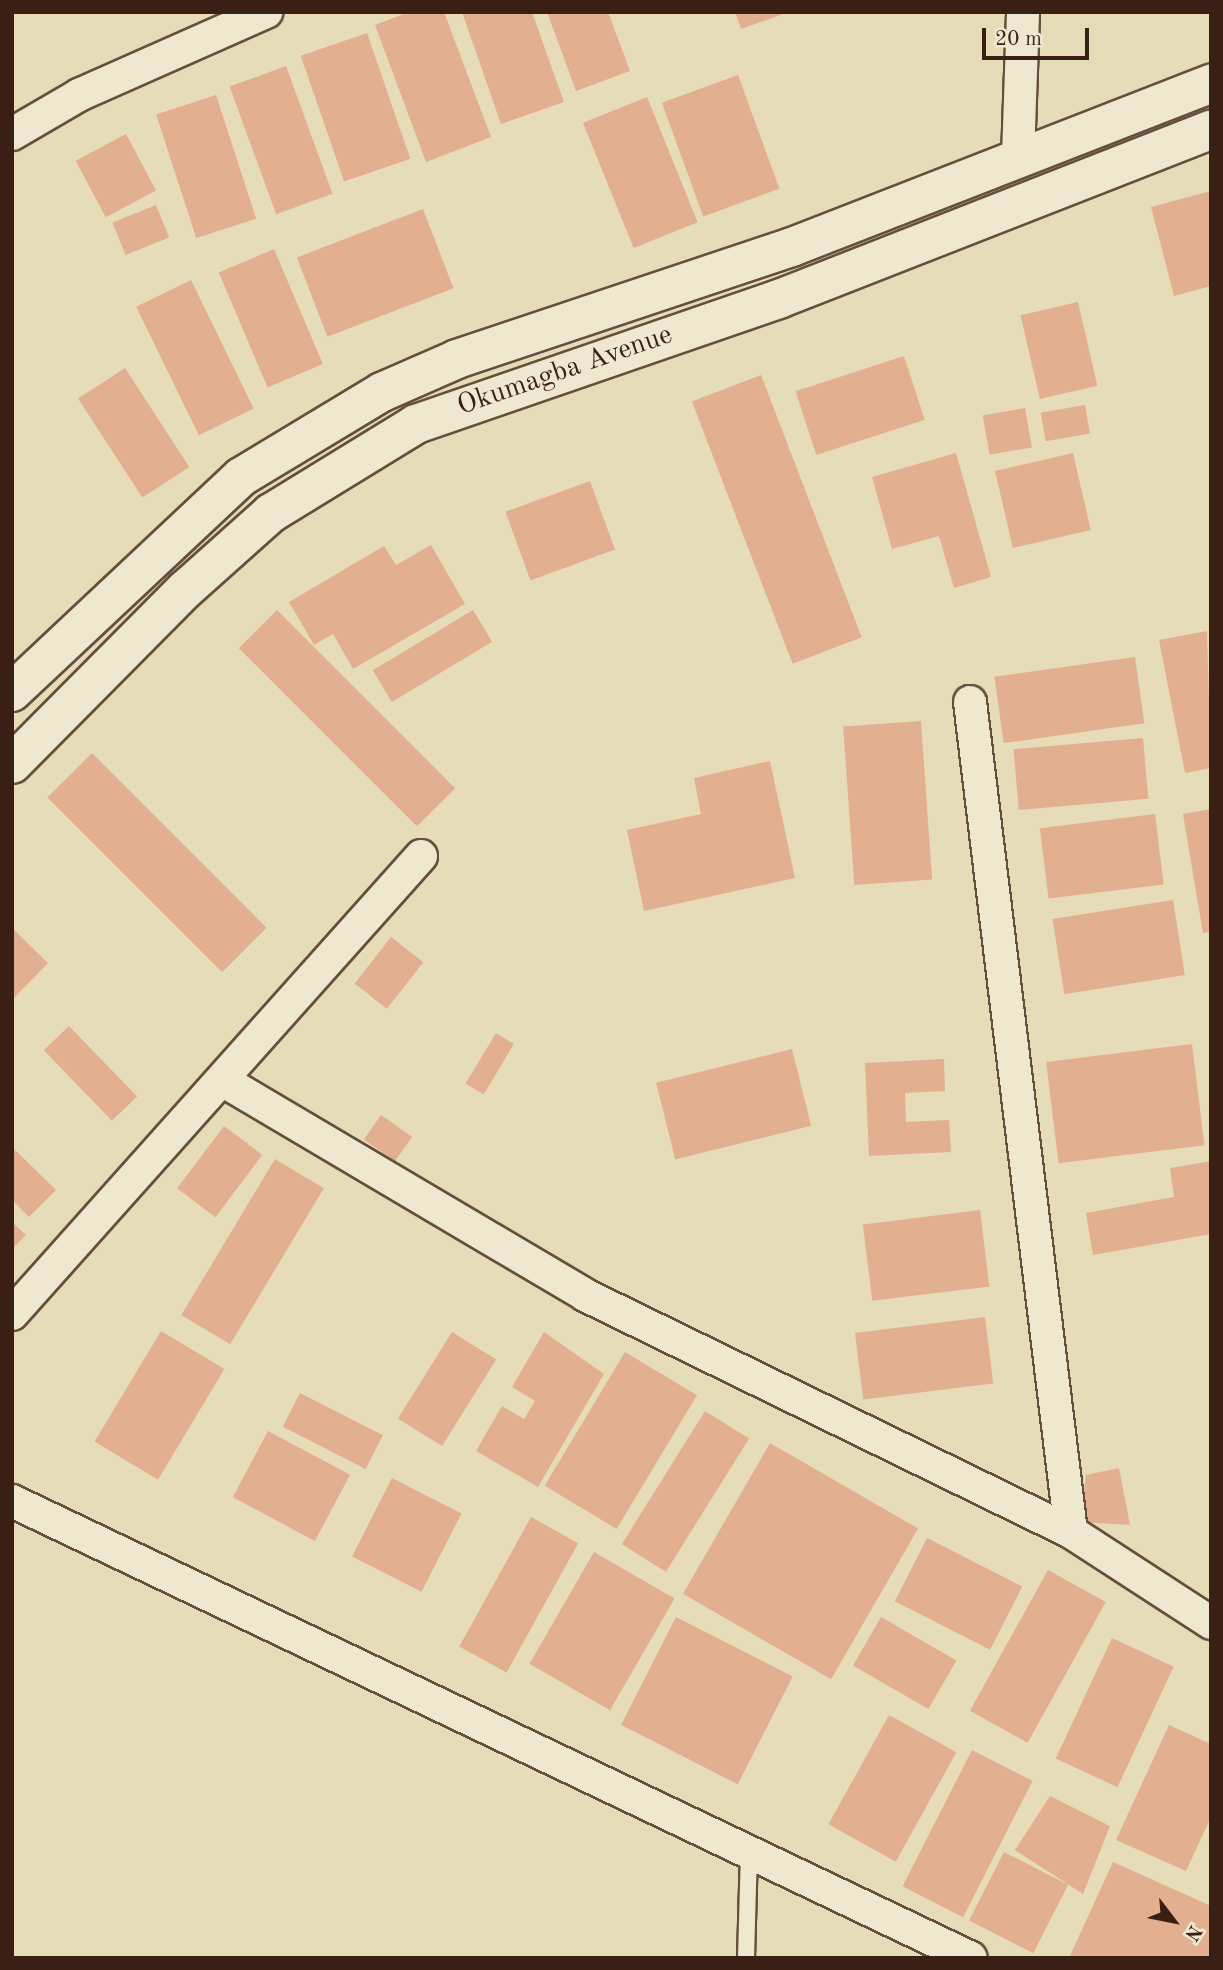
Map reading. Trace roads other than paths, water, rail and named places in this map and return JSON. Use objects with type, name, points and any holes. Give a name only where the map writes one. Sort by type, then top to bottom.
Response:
[{"type":"main road","name":"Okumagba Avenue","points":[[12,692],[240,477],[382,392],[457,359],[792,247],[1211,84]]},
{"type":"main road","name":"Okumagba Avenue","points":[[12,764],[186,589],[271,513],[416,424],[779,299],[1211,130]]},
{"type":"street","points":[[12,134],[79,95],[267,12]]},
{"type":"street","points":[[1018,157],[1023,12]]},
{"type":"street","points":[[970,702],[1071,1532]]},
{"type":"street","points":[[12,1314],[421,856]]},
{"type":"street","points":[[222,1080],[585,1295],[1071,1532],[1211,1623]]},
{"type":"street","points":[[12,1501],[971,1958]]},
{"type":"lane","points":[[746,1958],[749,1852]]}]
